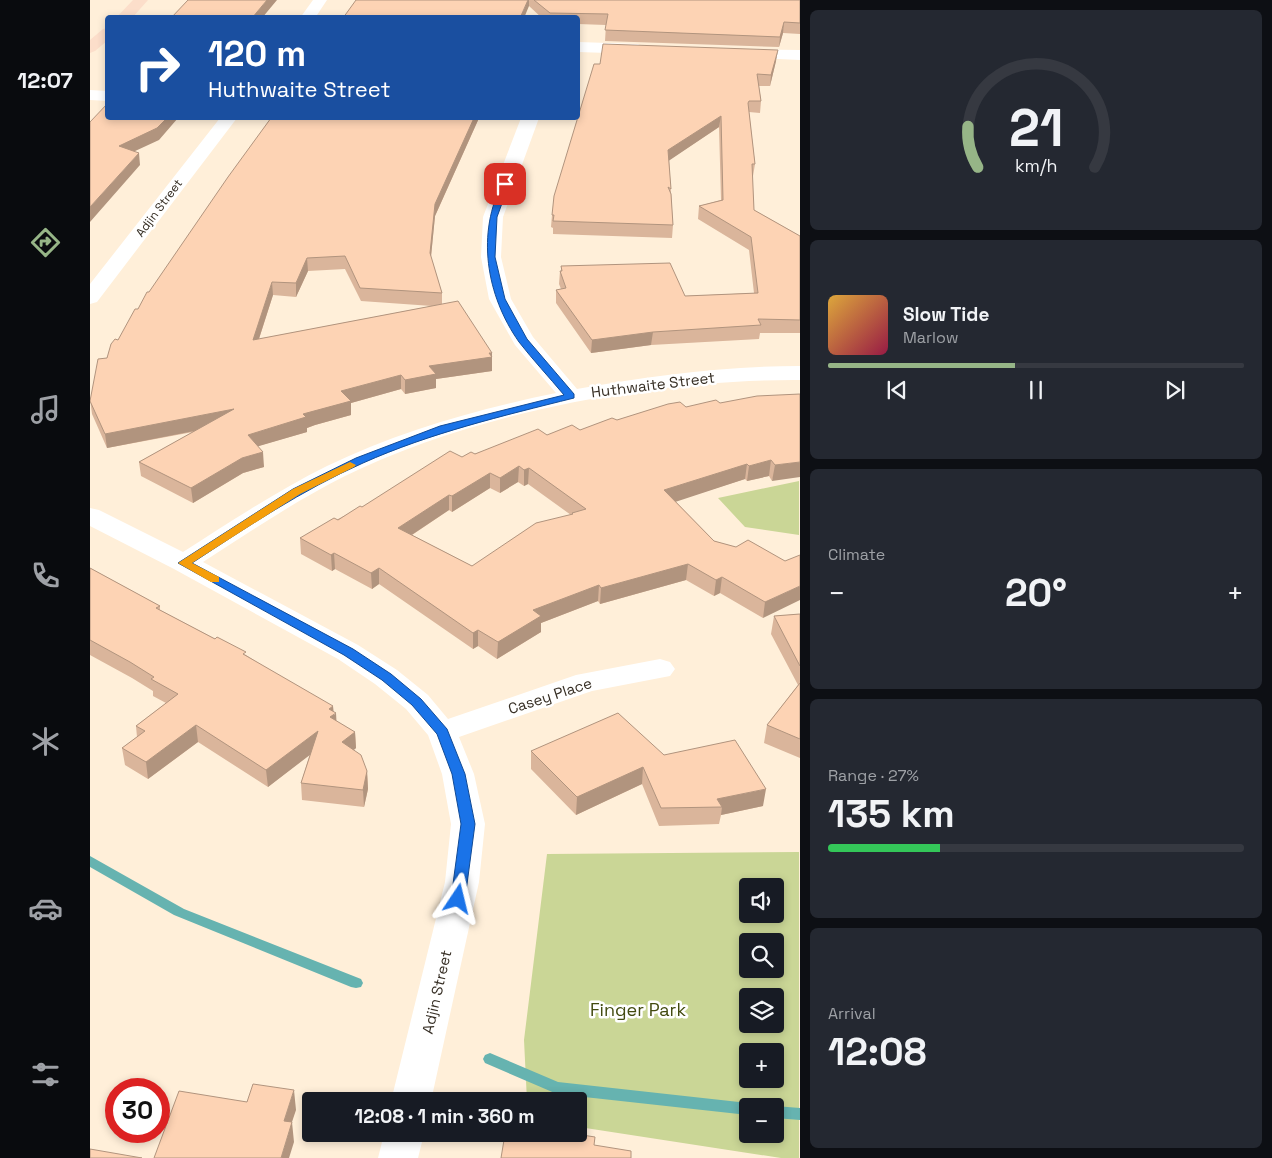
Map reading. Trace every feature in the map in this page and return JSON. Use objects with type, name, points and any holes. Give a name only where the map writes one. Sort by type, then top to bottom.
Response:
[{"type":"main road","points":[[126,15],[141,0]]},
{"type":"main road","points":[[90,48],[105,35]]},
{"type":"street","points":[[308,15],[320,0]]},
{"type":"street","points":[[580,47],[654,50]]},
{"type":"street","points":[[722,53],[800,55]]},
{"type":"street","points":[[90,95],[105,96]]},
{"type":"street","name":"Adjin Street","points":[[90,298],[226,120]]},
{"type":"street","points":[[529,120],[493,217],[490,257],[500,299],[523,340],[570,396]]},
{"type":"street","name":"Huthwaite Street","points":[[184,563],[296,491],[359,460],[444,428],[570,396],[696,378],[800,373]]},
{"type":"street","name":"Adjin Street","points":[[90,516],[184,563],[356,657],[386,677],[417,702],[442,732],[458,774],[468,824],[462,882],[413,1092]]},
{"type":"street","name":"Casey Place","points":[[442,732],[587,682],[660,669]]},
{"type":"street","points":[[398,1158],[402,1142]]},
{"type":"green space","points":[[799,481],[799,535],[745,527],[718,498]]},
{"type":"green space","name":"Finger Park","points":[[799,852],[799,1158],[781,1158],[587,1128],[587,1092],[527,1092],[524,1040],[547,854]]},
{"type":"building","points":[[188,0],[267,0],[254,15],[174,15]]},
{"type":"building","points":[[356,0],[528,0],[521,15],[345,15]]},
{"type":"building","points":[[534,0],[800,0],[800,23],[784,22],[780,37],[605,30],[608,14],[550,13]]},
{"type":"building","points":[[603,44],[778,50],[771,75],[757,74],[761,101],[749,101],[748,103],[755,164],[752,164],[754,210],[800,236],[800,320],[758,319],[761,325],[653,332],[592,340],[556,290],[566,288],[560,271],[562,271],[561,266],[670,263],[685,296],[758,293],[751,237],[699,206],[723,200],[721,116],[668,150],[671,189],[668,187],[671,194],[673,225],[553,221],[554,196],[577,120],[580,120],[580,110],[594,64],[600,64]]},
{"type":"building","points":[[105,106],[105,120],[165,120],[157,128],[119,146],[139,153],[90,207],[90,122]]},
{"type":"building","points":[[270,120],[473,120],[435,204],[430,253],[442,293],[360,288],[345,256],[307,258],[296,283],[272,282],[253,340],[458,301],[492,353],[489,353],[492,357],[429,366],[436,374],[405,380],[401,375],[341,391],[351,401],[303,414],[306,417],[248,435],[263,452],[242,458],[191,488],[139,462],[234,409],[105,434],[90,401],[98,359],[107,358],[111,344],[115,339],[118,340],[135,309],[138,309],[147,292],[149,292]]},
{"type":"building","points":[[800,394],[800,462],[775,465],[771,460],[749,466],[747,464],[664,490],[714,541],[736,547],[748,540],[785,561],[800,555],[800,586],[765,602],[722,577],[716,580],[688,564],[601,588],[599,585],[533,610],[541,616],[498,642],[478,630],[473,633],[379,568],[371,573],[334,553],[331,555],[300,538],[334,518],[338,520],[360,506],[362,507],[450,451],[462,457],[471,452],[475,454],[538,429],[547,435],[572,425],[580,430],[612,418],[617,420],[668,404],[680,402],[686,407],[716,400],[720,403],[757,396]],"holes":[[[519,466],[524,470],[529,468],[586,509],[536,523],[472,566],[398,528],[449,495],[452,496],[490,473],[500,478]]]},
{"type":"building","points":[[90,568],[160,606],[156,608],[215,639],[217,637],[246,652],[243,654],[333,706],[329,709],[336,713],[330,717],[355,732],[342,742],[361,755],[367,771],[363,790],[301,783],[318,731],[266,770],[196,725],[146,762],[122,748],[145,731],[136,726],[178,694],[151,679],[154,677],[130,662],[90,640]]},
{"type":"building","points":[[800,614],[800,666],[774,616]]},
{"type":"building","points":[[800,683],[800,739],[767,725]]},
{"type":"building","points":[[618,713],[664,755],[735,740],[766,789],[717,799],[722,807],[661,808],[643,767],[577,797],[531,751]]},
{"type":"building","points":[[253,1084],[294,1090],[284,1121],[292,1122],[281,1158],[154,1158],[160,1143],[170,1143],[170,1115],[179,1091],[247,1102]]},
{"type":"building","points":[[587,1136],[595,1137],[594,1145],[631,1151],[631,1158],[501,1158],[504,1142],[587,1142]]},
{"type":"building","points":[[90,1149],[142,1158],[90,1158]]},
{"type":"waterway","points":[[90,861],[179,912],[356,983]]},
{"type":"waterway","points":[[490,1059],[557,1088],[739,1108]]},
{"type":"waterway","points":[[784,1113],[800,1114]]},
{"type":"slow traffic","points":[[215,580],[184,563],[296,491],[350,465]]},
{"type":"route","points":[[458,899],[462,882],[468,824],[458,774],[442,732],[417,702],[386,677],[348,652],[184,563],[296,491],[359,460],[444,428],[570,396],[523,340],[500,299],[490,257],[493,217],[505,184]]}]
